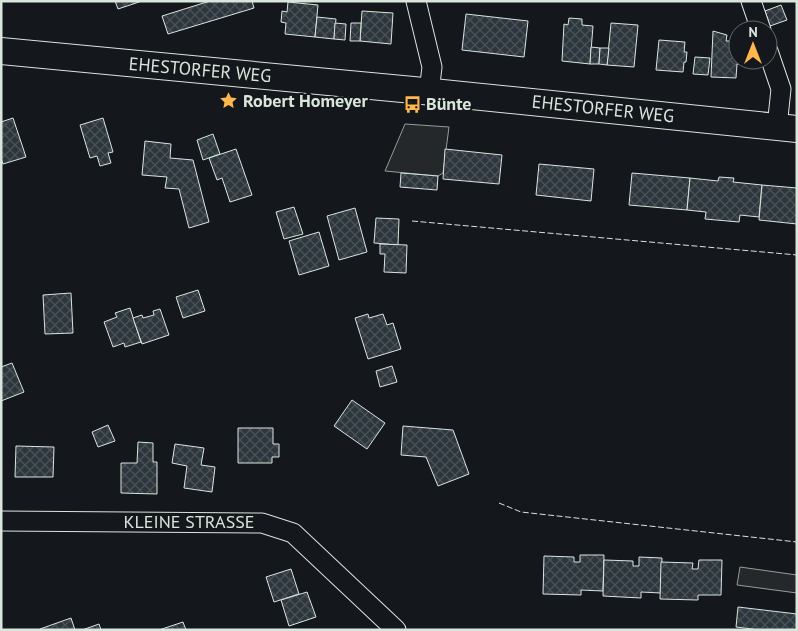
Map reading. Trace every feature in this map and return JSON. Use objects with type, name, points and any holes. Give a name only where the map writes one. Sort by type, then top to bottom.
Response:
[{"type":"main road","name":"EHESTORFER WEG","points":[[1,51],[787,128]]},
{"type":"street","points":[[416,1],[432,67],[429,92]]},
{"type":"street","points":[[751,1],[758,20]]},
{"type":"street","name":"EHESTORFER WEG","points":[[775,70],[781,88],[787,128]]},
{"type":"street","name":"KLEINE STRASSE","points":[[1,521],[262,523],[293,533],[396,630]]},
{"type":"shaded area","points":[[405,124],[449,127],[443,173],[438,176],[385,171]]},
{"type":"shaded area","points":[[740,567],[797,575],[797,593],[737,585]]},
{"type":"building","points":[[115,1],[142,1],[118,9]]},
{"type":"building","points":[[210,1],[252,1],[254,8],[168,34],[162,16]]},
{"type":"building","points":[[288,2],[318,5],[315,37],[285,34],[286,23],[281,22],[282,11],[287,12]]},
{"type":"building","points":[[781,5],[787,20],[778,23],[778,20],[768,20],[765,11]]},
{"type":"building","points":[[362,11],[393,13],[391,44],[360,41]]},
{"type":"building","points":[[466,14],[528,21],[524,57],[462,50]]},
{"type":"building","points":[[317,17],[336,19],[334,39],[315,37]]},
{"type":"building","points":[[569,18],[582,19],[582,25],[593,26],[590,64],[562,61],[564,24],[568,25]]},
{"type":"building","points":[[335,23],[346,24],[345,40],[334,39]]},
{"type":"building","points":[[351,23],[361,23],[360,41],[350,41]]},
{"type":"building","points":[[611,23],[638,25],[634,67],[607,65]]},
{"type":"building","points":[[713,31],[727,35],[728,70],[737,70],[736,78],[711,77]]},
{"type":"building","points":[[659,40],[685,42],[684,52],[687,52],[683,72],[656,70]]},
{"type":"building","points":[[591,47],[600,48],[599,64],[590,64]]},
{"type":"building","points":[[600,48],[609,48],[607,65],[599,64]]},
{"type":"building","points":[[695,57],[710,58],[708,75],[693,74]]},
{"type":"building","points":[[13,118],[26,157],[3,164],[1,158],[1,122]]},
{"type":"building","points":[[103,118],[113,152],[108,153],[111,163],[100,166],[97,156],[90,158],[80,125]]},
{"type":"building","points":[[213,134],[220,154],[203,160],[197,140]]},
{"type":"building","points":[[145,141],[171,144],[170,158],[193,160],[209,222],[189,228],[179,189],[165,188],[167,177],[142,175]]},
{"type":"building","points":[[236,149],[252,195],[230,202],[222,178],[217,180],[209,158]]},
{"type":"building","points":[[445,149],[502,155],[499,184],[443,179]]},
{"type":"building","points":[[539,164],[594,169],[591,201],[536,195]]},
{"type":"building","points":[[401,173],[438,176],[437,190],[400,187]]},
{"type":"building","points":[[632,173],[690,178],[687,210],[629,205]]},
{"type":"building","points":[[719,177],[734,178],[733,182],[762,185],[759,217],[740,215],[739,222],[705,219],[706,212],[687,210],[690,178],[718,181]]},
{"type":"building","points":[[762,185],[797,188],[797,224],[759,220]]},
{"type":"building","points":[[294,207],[303,234],[284,239],[276,212]]},
{"type":"building","points":[[355,208],[367,252],[339,260],[327,216]]},
{"type":"building","points":[[376,218],[399,219],[398,245],[374,243]]},
{"type":"building","points":[[319,232],[329,266],[299,275],[289,241]]},
{"type":"building","points":[[380,244],[407,245],[406,273],[384,272],[385,254],[380,254]]},
{"type":"building","points":[[198,290],[205,311],[183,318],[176,297]]},
{"type":"building","points":[[71,293],[73,333],[45,334],[43,295]]},
{"type":"building","points":[[130,308],[141,342],[125,347],[124,343],[113,347],[104,322],[117,317],[115,313]]},
{"type":"building","points":[[160,309],[169,335],[142,344],[133,318],[142,315],[143,318],[154,315],[153,311]]},
{"type":"building","points":[[368,314],[369,318],[383,314],[387,325],[393,323],[401,349],[368,359],[355,318]]},
{"type":"building","points":[[12,363],[24,392],[1,401],[1,367]]},
{"type":"building","points":[[392,366],[397,382],[380,387],[376,371]]},
{"type":"building","points":[[352,400],[385,423],[367,449],[334,426]]},
{"type":"building","points":[[108,425],[115,441],[98,447],[92,432]]},
{"type":"building","points":[[403,426],[453,430],[469,474],[438,486],[426,457],[401,455]]},
{"type":"building","points":[[238,428],[273,428],[273,444],[279,444],[279,457],[272,457],[272,463],[238,463]]},
{"type":"building","points":[[138,442],[153,443],[153,462],[157,462],[157,494],[121,493],[121,463],[137,463]]},
{"type":"building","points":[[175,444],[204,448],[201,465],[215,467],[212,492],[184,488],[187,466],[172,463]]},
{"type":"building","points":[[16,446],[54,447],[53,477],[15,477]]},
{"type":"building","points":[[580,555],[604,555],[603,591],[581,590],[581,595],[543,594],[544,556],[574,557],[574,562],[580,562]]},
{"type":"building","points":[[639,557],[662,558],[661,593],[641,592],[641,598],[603,596],[604,560],[633,561],[633,566],[639,566]]},
{"type":"building","points":[[699,560],[722,560],[721,595],[698,595],[698,600],[660,599],[661,562],[693,563],[692,569],[698,569]]},
{"type":"building","points":[[291,569],[299,594],[274,602],[266,577]]},
{"type":"building","points":[[307,592],[316,617],[289,626],[281,600]]},
{"type":"building","points":[[738,607],[797,614],[797,630],[760,630],[736,627]]},
{"type":"building","points":[[71,618],[75,630],[40,630],[40,629]]},
{"type":"building","points":[[183,622],[186,630],[159,630]]},
{"type":"building","points":[[99,624],[101,630],[82,630]]},
{"type":"fence","points":[[412,221],[797,255]]},
{"type":"fence","points":[[499,503],[521,512],[797,542]]},
{"type":"place","name":"Robert Homeyer","points":[[229,101]]},
{"type":"place","name":"Bünte","points":[[412,104]]}]
